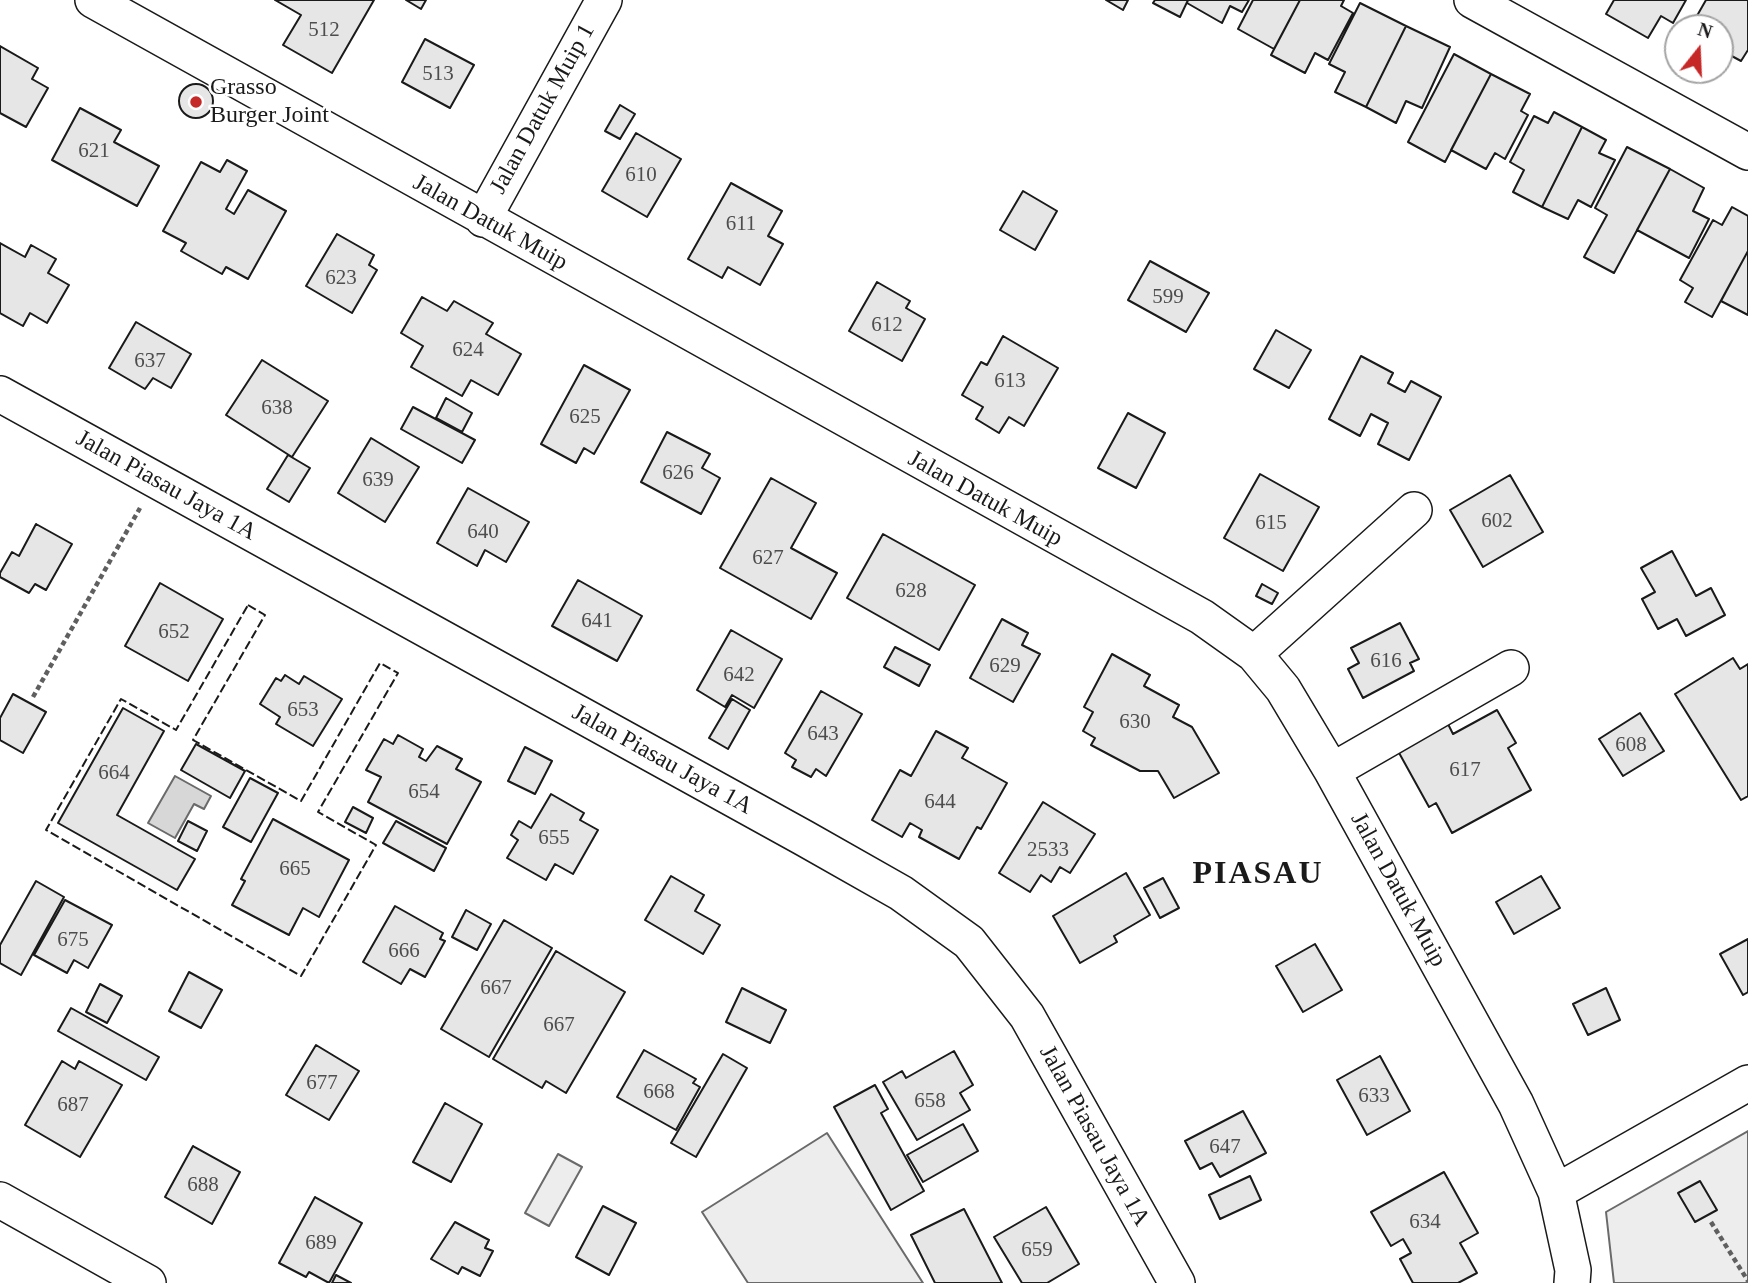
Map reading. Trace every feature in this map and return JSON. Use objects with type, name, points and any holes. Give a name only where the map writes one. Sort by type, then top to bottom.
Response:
[{"type":"street","name":"Jalan Datuk Muip","points":[[93,0],[1202,617],[1254,654],[1283,689],[1332,771],[1516,1104],[1556,1192],[1573,1270],[1572,1283]]},
{"type":"street","name":"Jalan Datuk Muip 1","points":[[483,219],[604,0]]},
{"type":"street","points":[[1472,0],[1748,152]]},
{"type":"street","name":"Jalan Piasau Jaya 1A","points":[[0,394],[901,893],[969,942],[1027,1016],[1177,1283]]},
{"type":"street","points":[[1254,654],[1414,510]]},
{"type":"street","points":[[1332,771],[1511,668]]},
{"type":"street","points":[[1556,1192],[1748,1083]]},
{"type":"street","points":[[0,1200],[148,1283]]},
{"type":"path","points":[[33,697],[156,480]]},
{"type":"path","points":[[1711,1222],[1748,1281]]},
{"type":"shaded area","points":[[175,776],[211,796],[204,809],[194,804],[175,838],[148,823]]},
{"type":"shaded area","points":[[1748,1131],[1748,1283],[1614,1283],[1606,1212]]},
{"type":"shaded area","points":[[827,1133],[923,1283],[748,1283],[702,1212]]},
{"type":"shaded area","points":[[558,1154],[582,1167],[549,1226],[525,1213]]},
{"type":"building","points":[[275,0],[374,0],[332,73],[283,45],[301,15]]},
{"type":"building","points":[[406,0],[426,0],[421,9]]},
{"type":"building","points":[[1106,0],[1128,0],[1123,10]]},
{"type":"building","points":[[1155,0],[1188,0],[1180,17],[1153,3]]},
{"type":"building","points":[[1188,0],[1249,0],[1242,12],[1230,6],[1222,23],[1187,3]]},
{"type":"building","points":[[1253,0],[1300,0],[1274,49],[1238,29]]},
{"type":"building","points":[[1300,0],[1344,0],[1341,6],[1353,13],[1328,60],[1315,53],[1305,73],[1271,55]]},
{"type":"building","points":[[1614,0],[1686,0],[1678,14],[1661,16],[1648,38],[1606,14]]},
{"type":"building","points":[[1706,0],[1748,0],[1748,50],[1741,61],[1734,57],[1734,14],[1698,14]]},
{"type":"building","points":[[1360,3],[1406,26],[1366,107],[1335,92],[1345,72],[1329,64]]},
{"type":"building","points":[[1406,26],[1450,47],[1422,108],[1406,101],[1396,123],[1366,107]]},
{"type":"building","points":[[425,39],[474,65],[450,108],[402,82]]},
{"type":"building","points":[[0,46],[38,68],[32,79],[48,88],[26,127],[0,113]]},
{"type":"building","points":[[1454,54],[1491,74],[1445,162],[1408,142]]},
{"type":"building","points":[[1491,74],[1530,94],[1521,111],[1528,115],[1505,159],[1495,153],[1486,169],[1451,150]]},
{"type":"building","name":"Grasso Burger Joint","points":[[196,84],[208,89],[213,101],[208,113],[196,118],[184,113],[179,101],[184,89]]},
{"type":"building","points":[[620,105],[635,114],[620,139],[605,131]]},
{"type":"building","points":[[80,108],[121,130],[114,142],[159,166],[137,206],[52,160]]},
{"type":"building","points":[[1554,112],[1582,127],[1542,207],[1513,192],[1524,170],[1510,162],[1534,116],[1548,123]]},
{"type":"building","points":[[1582,127],[1606,140],[1599,153],[1615,160],[1591,207],[1578,200],[1568,219],[1542,207]]},
{"type":"building","points":[[636,133],[681,159],[647,217],[602,191]]},
{"type":"building","points":[[1627,147],[1670,169],[1614,273],[1584,257],[1607,215],[1595,208]]},
{"type":"building","points":[[227,160],[247,171],[226,209],[234,214],[248,190],[286,211],[248,279],[226,267],[222,274],[181,251],[186,243],[163,231],[201,162],[220,172]]},
{"type":"building","points":[[1670,169],[1704,188],[1693,211],[1709,219],[1689,258],[1637,230]]},
{"type":"building","points":[[731,183],[782,211],[768,236],[783,244],[760,285],[728,267],[722,278],[688,259]]},
{"type":"building","points":[[1023,191],[1057,211],[1035,250],[1000,230]]},
{"type":"building","points":[[1732,207],[1748,216],[1748,251],[1712,317],[1685,302],[1693,288],[1680,280],[1713,220],[1722,225]]},
{"type":"building","points":[[337,234],[374,255],[369,265],[377,270],[352,313],[306,286]]},
{"type":"building","points":[[0,243],[25,257],[31,245],[56,259],[48,273],[69,285],[47,323],[30,313],[23,326],[0,313]]},
{"type":"building","points":[[1748,251],[1748,315],[1721,301]]},
{"type":"building","points":[[1150,261],[1209,293],[1186,332],[1128,300]]},
{"type":"building","points":[[877,282],[910,301],[906,308],[925,319],[902,361],[849,331]]},
{"type":"building","points":[[422,297],[447,311],[454,301],[493,323],[486,334],[521,354],[498,395],[471,380],[462,396],[411,367],[423,346],[401,333]]},
{"type":"building","points":[[136,322],[191,354],[171,388],[153,378],[145,389],[109,368]]},
{"type":"building","points":[[1276,330],[1311,350],[1289,388],[1254,369]]},
{"type":"building","points":[[1003,336],[1058,368],[1024,426],[1009,417],[999,433],[976,419],[983,407],[962,395],[981,362],[987,365]]},
{"type":"building","points":[[1361,356],[1393,373],[1388,383],[1405,392],[1411,381],[1441,397],[1409,460],[1378,444],[1388,423],[1371,414],[1360,436],[1329,419]]},
{"type":"building","points":[[262,360],[328,401],[292,457],[226,415]]},
{"type":"building","points":[[584,365],[630,390],[594,454],[584,448],[576,463],[541,444]]},
{"type":"building","points":[[446,398],[472,413],[462,432],[436,418]]},
{"type":"building","points":[[413,407],[475,440],[462,463],[401,429]]},
{"type":"building","points":[[1128,413],[1165,433],[1136,488],[1098,468]]},
{"type":"building","points":[[667,432],[710,454],[702,468],[720,478],[701,514],[641,482]]},
{"type":"building","points":[[371,438],[419,467],[385,522],[338,493]]},
{"type":"building","points":[[288,455],[310,468],[289,502],[267,489]]},
{"type":"building","points":[[1260,474],[1319,507],[1283,571],[1224,538]]},
{"type":"building","points":[[1510,475],[1543,532],[1483,567],[1450,510]]},
{"type":"building","points":[[771,478],[816,503],[791,548],[837,573],[811,619],[720,568]]},
{"type":"building","points":[[468,488],[529,522],[506,562],[485,550],[477,566],[437,543]]},
{"type":"building","points":[[36,524],[72,544],[46,590],[35,584],[29,593],[0,577],[0,573],[12,552],[19,556]]},
{"type":"building","points":[[883,534],[975,585],[939,650],[847,598]]},
{"type":"building","points":[[1672,551],[1696,596],[1711,588],[1725,615],[1686,636],[1677,619],[1658,629],[1642,599],[1655,592],[1641,568]]},
{"type":"building","points":[[578,580],[642,616],[617,661],[552,626]]},
{"type":"building","points":[[160,583],[223,619],[188,681],[125,646]]},
{"type":"building","points":[[1262,584],[1278,593],[1272,604],[1256,596]]},
{"type":"building","points":[[1002,619],[1028,633],[1022,645],[1040,654],[1013,702],[970,678]]},
{"type":"building","points":[[1400,623],[1419,659],[1410,663],[1414,671],[1363,698],[1348,669],[1359,663],[1351,648]]},
{"type":"building","points":[[731,630],[782,659],[754,708],[732,695],[725,707],[697,690]]},
{"type":"building","points":[[895,647],[930,665],[919,686],[884,667]]},
{"type":"building","points":[[1112,654],[1150,675],[1144,686],[1179,705],[1173,717],[1192,727],[1219,773],[1174,798],[1158,771],[1140,771],[1091,745],[1095,738],[1083,731],[1093,712],[1084,707]]},
{"type":"building","points":[[1733,658],[1740,669],[1748,664],[1748,796],[1741,800],[1675,694]]},
{"type":"building","points":[[285,675],[299,684],[304,676],[342,699],[313,746],[276,724],[280,717],[260,704],[276,678],[281,681]]},
{"type":"building","points":[[821,691],[862,714],[826,776],[816,769],[811,777],[792,767],[796,760],[785,753]]},
{"type":"building","points":[[13,694],[46,712],[23,753],[0,740],[0,718]]},
{"type":"building","points":[[732,699],[750,710],[728,749],[709,738]]},
{"type":"building","points":[[123,708],[164,731],[117,815],[195,859],[177,890],[58,823]]},
{"type":"building","points":[[1497,710],[1516,743],[1508,748],[1531,790],[1452,833],[1436,803],[1429,807],[1398,751],[1448,724],[1453,734]]},
{"type":"building","points":[[1640,713],[1664,751],[1623,776],[1599,739]]},
{"type":"building","points":[[936,731],[968,748],[962,758],[1007,783],[981,829],[977,827],[959,859],[919,837],[922,830],[910,823],[902,837],[872,820],[900,770],[911,776]]},
{"type":"building","points":[[398,735],[423,749],[419,757],[426,761],[437,746],[462,759],[456,769],[481,782],[447,844],[368,802],[381,777],[366,770],[384,739],[393,744]]},
{"type":"building","points":[[196,744],[245,771],[230,798],[181,770]]},
{"type":"building","points":[[525,747],[552,761],[535,794],[508,781]]},
{"type":"building","points":[[250,778],[278,793],[251,842],[223,827]]},
{"type":"building","points":[[551,794],[584,813],[580,820],[598,830],[573,874],[555,864],[546,880],[507,858],[518,840],[511,835],[519,821],[531,828]]},
{"type":"building","points":[[1043,802],[1095,834],[1070,873],[1060,867],[1051,882],[1041,875],[1030,892],[999,873]]},
{"type":"building","points":[[353,807],[373,818],[366,833],[345,822]]},
{"type":"building","points":[[273,819],[349,860],[319,917],[303,908],[289,935],[232,905],[245,881],[241,879]]},
{"type":"building","points":[[188,821],[207,831],[197,851],[178,841]]},
{"type":"building","points":[[396,821],[446,848],[434,871],[383,843]]},
{"type":"building","points":[[1126,873],[1150,915],[1114,936],[1117,942],[1080,963],[1053,916]]},
{"type":"building","points":[[671,876],[704,895],[695,911],[720,925],[703,954],[645,920]]},
{"type":"building","points":[[1541,876],[1560,908],[1514,934],[1496,902]]},
{"type":"building","points":[[1163,878],[1179,908],[1160,918],[1144,888]]},
{"type":"building","points":[[36,881],[64,897],[21,975],[0,963],[0,945]]},
{"type":"building","points":[[65,900],[112,925],[88,968],[74,960],[67,973],[34,955]]},
{"type":"building","points":[[395,906],[443,933],[440,939],[445,941],[425,977],[410,969],[401,984],[363,962]]},
{"type":"building","points":[[466,910],[491,924],[477,950],[452,937]]},
{"type":"building","points":[[504,920],[552,948],[489,1057],[441,1029]]},
{"type":"building","points":[[1748,939],[1748,992],[1743,995],[1720,954]]},
{"type":"building","points":[[1315,944],[1342,990],[1303,1012],[1276,966]]},
{"type":"building","points":[[556,951],[625,992],[566,1093],[546,1081],[542,1088],[493,1059]]},
{"type":"building","points":[[189,972],[222,990],[201,1028],[169,1011]]},
{"type":"building","points":[[100,984],[122,996],[107,1023],[86,1012]]},
{"type":"building","points":[[742,988],[786,1010],[770,1043],[726,1022]]},
{"type":"building","points":[[1606,988],[1620,1020],[1588,1035],[1573,1004]]},
{"type":"building","points":[[71,1008],[159,1057],[146,1080],[58,1031]]},
{"type":"building","points":[[316,1045],[359,1071],[329,1120],[286,1095]]},
{"type":"building","points":[[644,1050],[696,1079],[693,1083],[700,1087],[676,1130],[617,1097]]},
{"type":"building","points":[[954,1051],[973,1085],[960,1093],[970,1110],[917,1140],[883,1082],[902,1071],[906,1078]]},
{"type":"building","points":[[723,1054],[747,1068],[696,1157],[671,1143]]},
{"type":"building","points":[[1380,1056],[1410,1111],[1367,1135],[1337,1080]]},
{"type":"building","points":[[62,1061],[75,1069],[79,1061],[122,1085],[80,1157],[25,1125]]},
{"type":"building","points":[[875,1085],[888,1109],[881,1113],[924,1191],[891,1210],[834,1107]]},
{"type":"building","points":[[445,1103],[482,1124],[451,1182],[413,1162]]},
{"type":"building","points":[[1243,1111],[1266,1153],[1220,1177],[1212,1163],[1200,1169],[1185,1141]]},
{"type":"building","points":[[963,1124],[978,1151],[923,1182],[907,1155]]},
{"type":"building","points":[[193,1146],[240,1172],[212,1224],[165,1197]]},
{"type":"building","points":[[1444,1172],[1478,1233],[1460,1243],[1477,1273],[1458,1283],[1413,1283],[1400,1259],[1411,1253],[1403,1239],[1391,1246],[1371,1212]]},
{"type":"building","points":[[1250,1176],[1261,1200],[1220,1219],[1209,1195]]},
{"type":"building","points":[[1700,1181],[1717,1210],[1695,1222],[1678,1193]]},
{"type":"building","points":[[315,1197],[362,1223],[329,1283],[309,1272],[306,1277],[279,1263]]},
{"type":"building","points":[[603,1206],[636,1223],[609,1275],[576,1257]]},
{"type":"building","points":[[1046,1207],[1079,1264],[1047,1283],[1022,1283],[994,1237]]},
{"type":"building","points":[[964,1209],[1002,1283],[935,1283],[911,1235]]},
{"type":"building","points":[[455,1222],[489,1240],[485,1248],[493,1251],[480,1276],[462,1267],[458,1274],[431,1259]]},
{"type":"building","points":[[336,1275],[351,1283],[332,1283]]},
{"type":"fence","points":[[248,605],[265,615],[193,740],[301,801],[380,663],[398,673],[318,812],[376,845],[301,976],[46,830],[121,699],[176,730],[248,605]]},
{"type":"place","name":"Grasso Burger Joint","points":[[196,102]]},
{"type":"district","name":"PIASAU","points":[[1258,875]]}]
